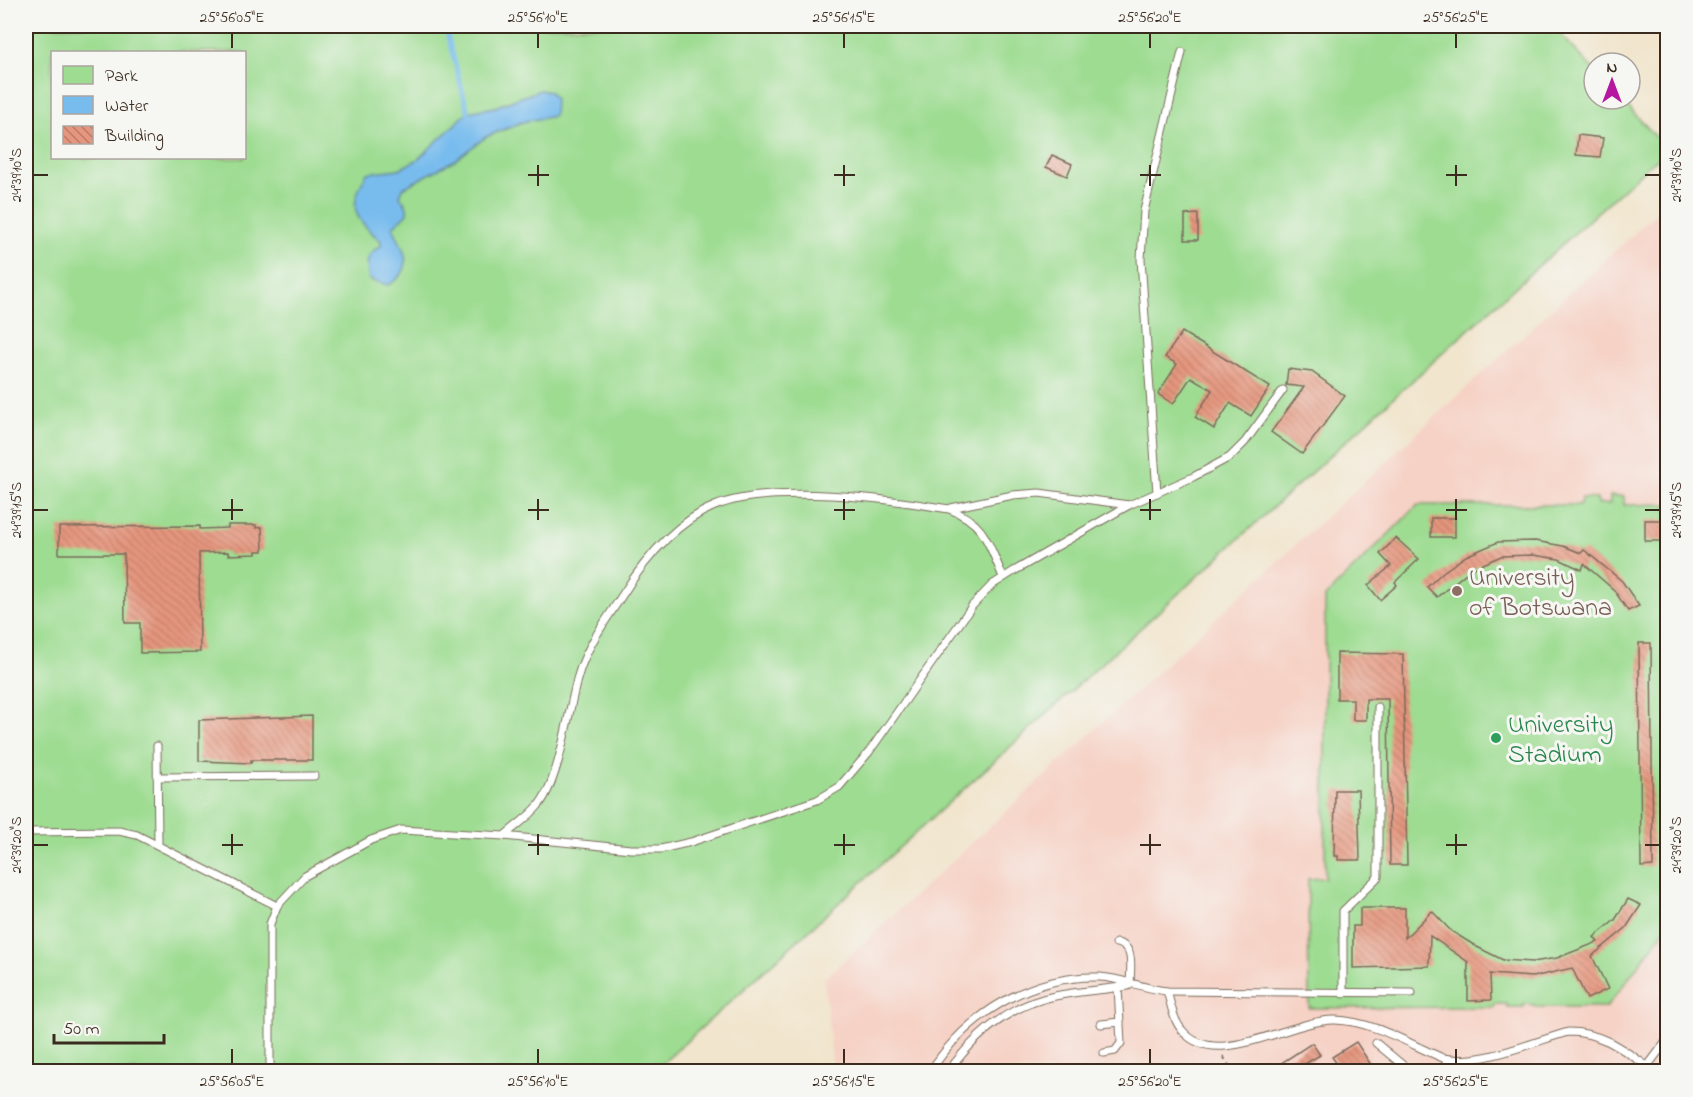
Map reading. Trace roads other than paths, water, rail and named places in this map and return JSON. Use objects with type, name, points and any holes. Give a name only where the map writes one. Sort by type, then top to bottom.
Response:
[{"type":"lane","points":[[1157,493],[1142,247],[1144,211],[1182,52]]},
{"type":"lane","points":[[270,1071],[270,924],[277,906],[305,876],[388,833],[419,829],[631,849],[661,849],[691,842],[817,800],[839,787],[869,752],[972,606],[992,585],[1129,505],[1230,457],[1245,442],[1283,390]]},
{"type":"lane","points":[[950,509],[1013,495],[1039,493],[1129,505]]},
{"type":"lane","points":[[504,836],[539,806],[551,785],[578,674],[592,641],[640,566],[680,527],[714,506],[753,496],[821,495],[950,509],[967,515],[976,523],[1004,577]]},
{"type":"lane","points":[[1343,993],[1343,911],[1378,877],[1378,707]]},
{"type":"lane","points":[[157,746],[158,845]]},
{"type":"lane","points":[[157,777],[314,776]]},
{"type":"lane","points":[[26,832],[119,831],[137,835],[277,906]]},
{"type":"lane","points":[[1116,943],[1125,945],[1130,952],[1130,985]]},
{"type":"lane","points":[[930,1071],[957,1035],[988,1010],[1020,992],[1050,982],[1103,977],[1130,985],[1167,991],[1412,993]]},
{"type":"lane","points":[[948,1071],[968,1045],[996,1022],[1026,1005],[1053,996],[1130,985]]},
{"type":"lane","points":[[1104,1053],[1112,1052],[1120,1046],[1118,987]]},
{"type":"lane","points":[[1167,991],[1181,1029],[1197,1041],[1217,1047],[1241,1045],[1312,1023],[1338,1020],[1366,1025],[1448,1059],[1474,1059],[1568,1032],[1581,1032],[1607,1040],[1645,1069],[1668,1039]]},
{"type":"lane","points":[[1101,1024],[1120,1022]]},
{"type":"lane","points":[[1376,1043],[1411,1071]]},
{"type":"lane","points":[[1442,1071],[1448,1059]]},
{"type":"water","points":[[540,90],[550,92],[555,99],[554,116],[522,122],[486,137],[455,160],[403,188],[400,196],[407,207],[407,213],[393,227],[406,259],[403,272],[388,285],[369,280],[367,269],[369,256],[381,246],[381,241],[364,225],[356,211],[357,195],[367,173],[399,169],[417,160],[468,112],[495,107]]},
{"type":"waterway","points":[[445,26],[468,112]]},
{"type":"place","name":"University of Botswana","points":[[1457,591]]},
{"type":"place","name":"University Stadium","points":[[1496,738]]}]
